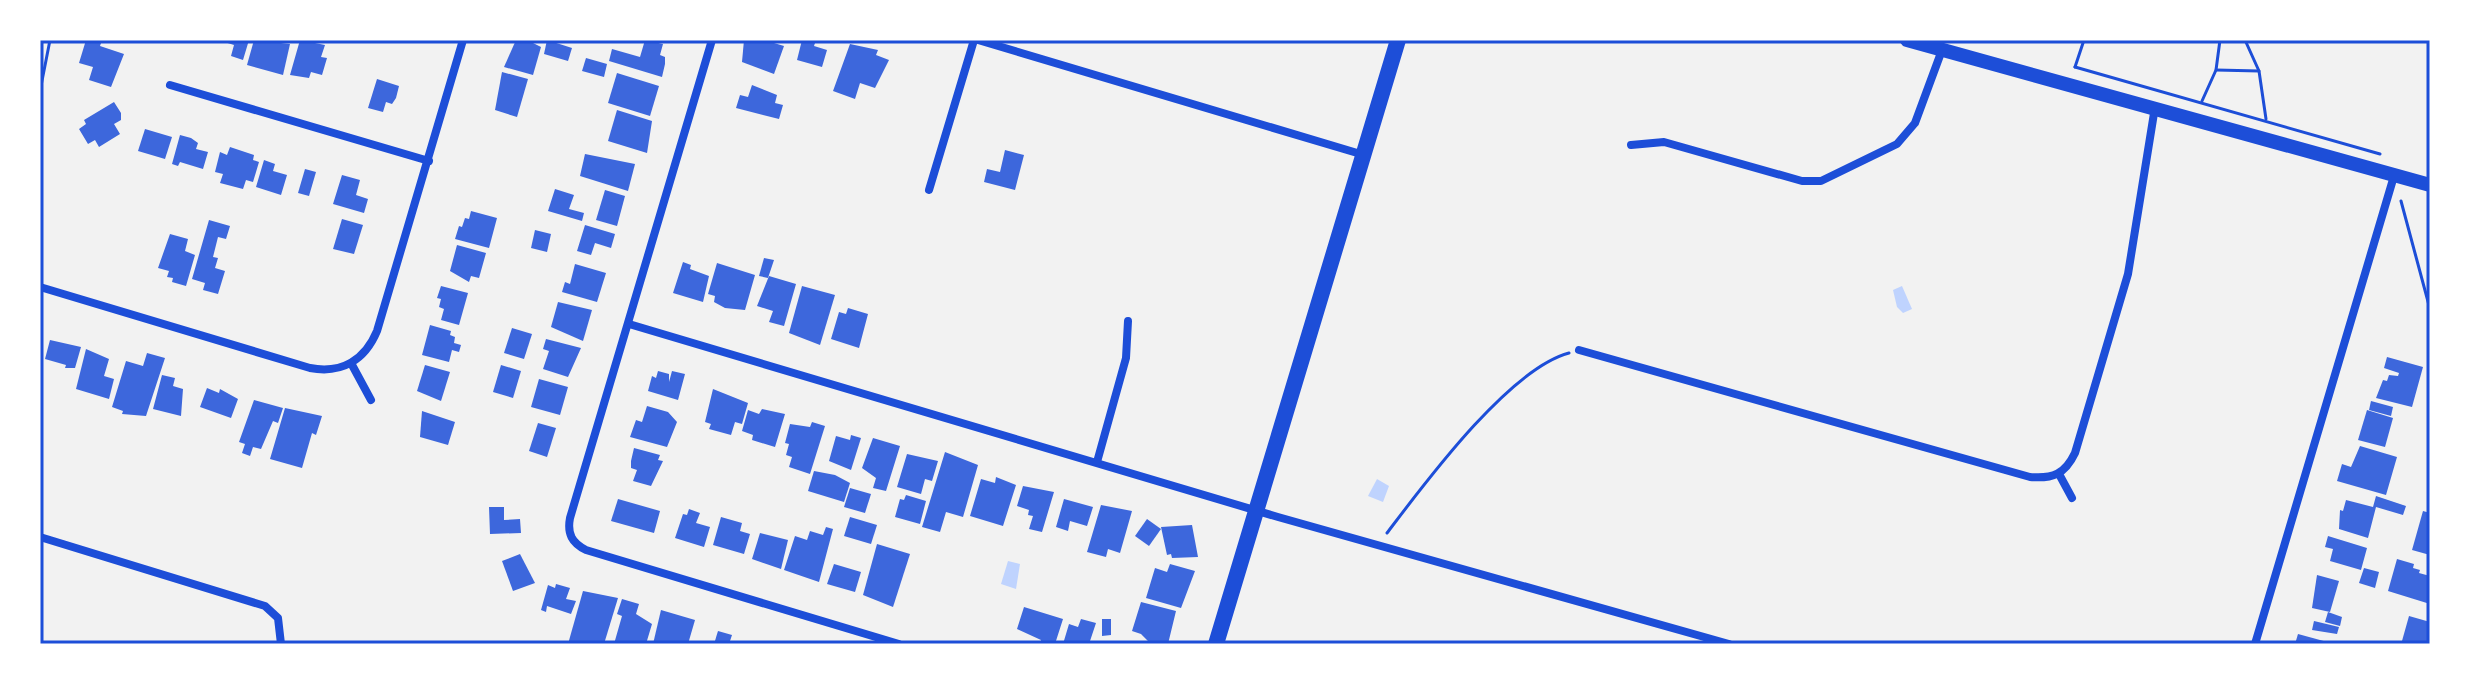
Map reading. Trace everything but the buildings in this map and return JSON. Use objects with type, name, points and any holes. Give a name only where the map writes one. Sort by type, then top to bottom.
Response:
[{"type":"main road","points":[[1216,644],[1398,40]]},
{"type":"street","points":[[40,287],[310,368],[329,370],[351,363],[365,352],[377,331],[463,40]]},
{"type":"street","points":[[712,40],[570,518],[571,538],[586,550],[899,644]]},
{"type":"street","points":[[929,190],[976,40],[1364,155]]},
{"type":"street","points":[[1907,40],[2430,185]]},
{"type":"street","points":[[1631,145],[1664,142],[1802,181],[1821,181],[1897,144],[1915,123],[1942,50]]},
{"type":"street","points":[[170,85],[429,161]]},
{"type":"street","points":[[1579,350],[2030,477],[2059,474],[2075,453],[2128,274],[2155,107]]},
{"type":"street","points":[[2255,644],[2394,176]]},
{"type":"street","points":[[1097,462],[1126,358],[1128,321]]},
{"type":"street","points":[[629,324],[1256,511],[1729,644]]},
{"type":"street","points":[[351,363],[371,400]]},
{"type":"street","points":[[2059,474],[2072,498]]},
{"type":"street","points":[[40,537],[265,606],[278,618],[281,644]]},
{"type":"path","points":[[40,91],[50,40]]},
{"type":"path","points":[[2084,40],[2075,67],[2202,101],[2216,70],[2220,40]]},
{"type":"path","points":[[2245,40],[2259,71],[2266,119]]},
{"type":"path","points":[[2216,70],[2259,71]]},
{"type":"path","points":[[1377,546],[1455,444],[1548,358],[1579,350]]},
{"type":"water","points":[[1902,286],[1912,309],[1903,313],[1897,307],[1893,290]]},
{"type":"water","points":[[1377,479],[1389,486],[1383,502],[1368,496]]},
{"type":"water","points":[[1008,561],[1020,564],[1016,589],[1001,584]]}]
